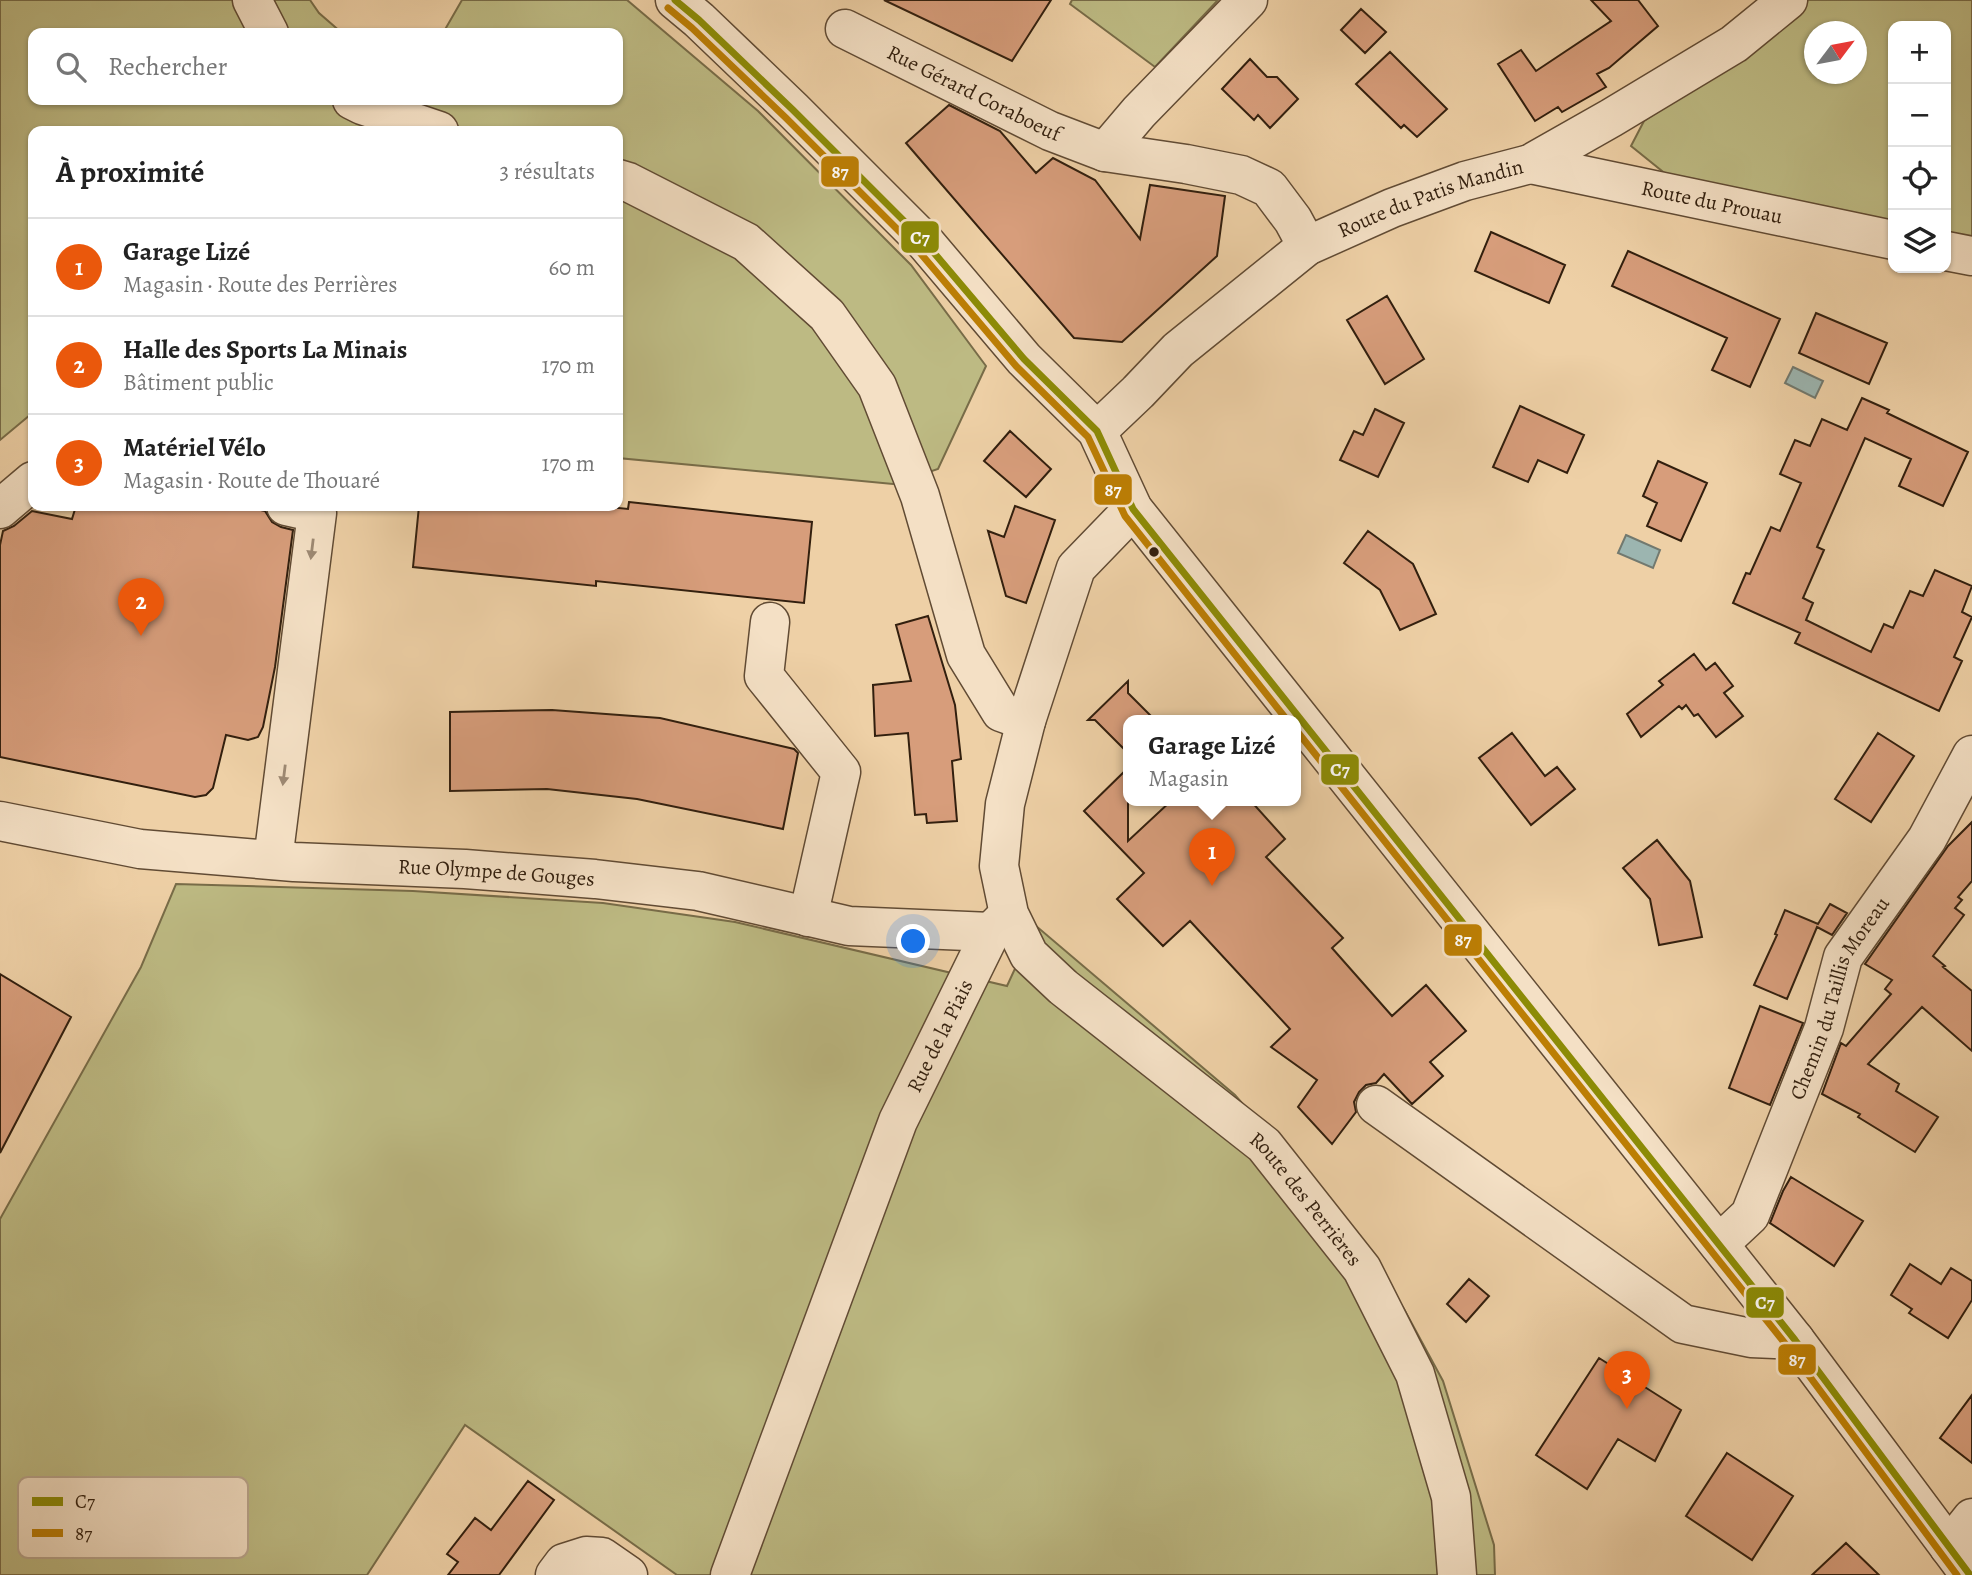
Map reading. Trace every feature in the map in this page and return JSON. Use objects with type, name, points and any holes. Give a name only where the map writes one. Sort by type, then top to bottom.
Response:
[{"type":"street","points":[[252,0],[267,28]]},
{"type":"street","points":[[675,0],[793,110],[924,242],[1024,359],[1097,430],[1133,509],[1297,715]]},
{"type":"street","points":[[1105,152],[1139,112],[1248,0]]},
{"type":"street","name":"Route du Patis Mandin","points":[[1097,430],[1178,350],[1307,246],[1392,208],[1465,181],[1530,164],[1734,44],[1788,0]]},
{"type":"street","name":"Rue Gérard Coraboeuf","points":[[845,29],[1050,131],[1105,152],[1241,175],[1269,188],[1293,220],[1307,246]]},
{"type":"street","points":[[362,105],[424,126]]},
{"type":"street","name":"Route du Prouau","points":[[1530,164],[1888,239]]},
{"type":"street","points":[[623,180],[746,242],[827,316],[877,386],[920,496],[966,656],[1001,712],[1026,721]]},
{"type":"street","points":[[1951,252],[1972,256]]},
{"type":"street","points":[[0,509],[28,485]]},
{"type":"street","points":[[1000,923],[999,866],[1005,804],[1026,721],[1076,569],[1133,509]]},
{"type":"street","points":[[273,860],[317,513],[308,511]]},
{"type":"street","points":[[771,622],[764,676],[841,772],[808,917]]},
{"type":"street","points":[[1301,720],[1795,1340],[1964,1547]]},
{"type":"street","name":"Chemin du Taillis Moreau","points":[[1719,1244],[1750,1215],[1824,1028],[1843,957],[1927,839],[1972,755]]},
{"type":"street","name":"Rue Olympe de Gouges","points":[[0,821],[141,849],[273,860],[465,869],[596,879],[698,891],[849,926],[1000,923]]},
{"type":"street","name":"Rue de la Piais","points":[[730,1575],[898,1121],[1000,923]]},
{"type":"street","name":"Route des Perrières","points":[[1000,923],[1063,987],[1264,1145],[1362,1269],[1415,1374],[1451,1497],[1457,1575]]},
{"type":"street","points":[[1376,1105],[1683,1324],[1751,1339],[1795,1340]]},
{"type":"street","points":[[555,1575],[564,1563],[586,1556],[602,1557],[628,1575]]},
{"type":"shaded area","points":[[0,0],[310,0],[319,13],[336,28],[28,28],[28,105],[623,105],[623,28],[446,28],[462,0],[627,0],[758,111],[911,265],[986,366],[938,469],[893,484],[623,458],[623,126],[28,126],[28,417],[0,440]]},
{"type":"shaded area","points":[[1072,0],[1218,0],[1155,67],[1070,4]]},
{"type":"shaded area","points":[[1808,0],[1972,0],[1972,242],[1951,237],[1951,21],[1888,21],[1888,224],[1672,179],[1631,146],[1644,121],[1779,30]]},
{"type":"shaded area","points":[[176,884],[413,891],[603,903],[735,922],[1007,986],[1035,925],[1235,1095],[1338,1213],[1404,1309],[1443,1381],[1494,1545],[1495,1575],[677,1575],[465,1425],[367,1575],[0,1575],[0,1219],[141,967]]},
{"type":"water","points":[[1793,367],[1823,381],[1815,398],[1785,383]]},
{"type":"water","points":[[1626,535],[1660,550],[1653,568],[1618,553]]},
{"type":"building","points":[[884,0],[1051,0],[1012,61]]},
{"type":"building","points":[[1591,0],[1638,0],[1658,26],[1609,68],[1597,74],[1606,87],[1562,112],[1558,107],[1535,121],[1498,64],[1521,50],[1536,71],[1611,21]]},
{"type":"building","points":[[1361,9],[1386,32],[1365,53],[1341,30]]},
{"type":"building","points":[[1390,52],[1447,109],[1417,137],[1404,125],[1401,128],[1356,84]]},
{"type":"building","points":[[1250,59],[1267,77],[1277,77],[1298,99],[1270,128],[1258,115],[1254,120],[1222,89]]},
{"type":"building","points":[[949,105],[1000,131],[1036,173],[1053,158],[1095,180],[1140,239],[1150,185],[1225,196],[1217,256],[1122,342],[1074,338],[906,143]]},
{"type":"building","points":[[1491,232],[1565,265],[1549,303],[1475,271]]},
{"type":"building","points":[[1628,251],[1780,319],[1750,387],[1712,370],[1727,338],[1612,286]]},
{"type":"building","points":[[1387,296],[1424,359],[1385,384],[1347,320]]},
{"type":"building","points":[[1816,313],[1887,343],[1869,384],[1799,353]]},
{"type":"building","points":[[1862,398],[1968,452],[1943,506],[1899,486],[1911,459],[1865,438],[1817,547],[1824,550],[1803,598],[1813,603],[1806,620],[1871,652],[1884,624],[1893,628],[1910,591],[1923,596],[1935,570],[1972,586],[1962,612],[1972,617],[1954,657],[1962,661],[1939,711],[1795,643],[1800,633],[1733,603],[1746,573],[1750,574],[1771,527],[1780,531],[1801,483],[1780,474],[1795,440],[1810,446],[1822,419],[1847,430]]},
{"type":"building","points":[[1520,406],[1584,435],[1567,473],[1538,460],[1528,482],[1493,467]]},
{"type":"building","points":[[1375,409],[1404,423],[1378,477],[1340,460],[1354,431],[1363,435]]},
{"type":"building","points":[[1010,431],[1051,469],[1026,497],[984,461]]},
{"type":"building","points":[[1658,461],[1707,483],[1681,541],[1647,526],[1657,503],[1643,496]]},
{"type":"building","points":[[629,502],[812,522],[804,603],[596,581],[596,586],[413,567],[419,511],[628,509]]},
{"type":"building","points":[[1015,506],[1055,520],[1026,603],[1006,596],[988,531],[1004,537]]},
{"type":"building","points":[[32,511],[72,519],[74,511],[265,511],[272,522],[293,530],[275,667],[263,727],[258,737],[248,740],[226,735],[213,788],[206,795],[195,797],[0,757],[0,545],[3,531],[14,526]]},
{"type":"building","points":[[1368,531],[1413,564],[1436,614],[1400,630],[1380,590],[1344,563]]},
{"type":"building","points":[[928,616],[955,705],[961,759],[952,761],[957,821],[927,823],[926,814],[915,815],[908,733],[875,736],[873,685],[911,681],[896,625]]},
{"type":"building","points":[[1694,654],[1706,670],[1715,663],[1733,686],[1724,693],[1743,716],[1716,737],[1698,714],[1694,716],[1686,705],[1682,709],[1679,706],[1641,737],[1627,714],[1663,685],[1659,681]]},
{"type":"building","points":[[1128,681],[1128,693],[1150,715],[1123,715],[1123,748],[1095,720],[1088,720]]},
{"type":"building","points":[[552,710],[660,718],[794,749],[798,753],[783,829],[637,799],[547,789],[450,791],[450,712]]},
{"type":"building","points":[[1512,733],[1545,776],[1557,767],[1575,789],[1531,825],[1479,758]]},
{"type":"building","points":[[1878,733],[1914,756],[1871,822],[1835,799]]},
{"type":"building","points":[[1123,773],[1123,806],[1128,806],[1128,841],[1166,806],[1255,806],[1285,839],[1266,857],[1343,938],[1332,948],[1392,1016],[1426,985],[1466,1031],[1430,1062],[1443,1076],[1412,1104],[1384,1074],[1376,1083],[1366,1085],[1354,1102],[1356,1112],[1332,1144],[1298,1107],[1317,1080],[1271,1047],[1290,1029],[1190,921],[1163,946],[1117,899],[1144,873],[1084,811]]},
{"type":"building","points":[[1972,822],[1972,881],[1958,897],[1962,900],[1955,908],[1964,915],[1933,956],[1972,991],[1972,1051],[1922,1007],[1868,1064],[1899,1084],[1896,1091],[1938,1117],[1915,1152],[1858,1117],[1860,1114],[1822,1094],[1841,1043],[1846,1046],[1891,994],[1885,989],[1892,980],[1865,964],[1948,846]]},
{"type":"building","points":[[1657,840],[1690,881],[1702,937],[1659,945],[1650,899],[1623,868]]},
{"type":"building","points":[[1830,904],[1847,913],[1832,935],[1817,927],[1787,999],[1754,985],[1777,935],[1775,934],[1785,910],[1818,924]]},
{"type":"building","points":[[0,974],[71,1017],[0,1153]]},
{"type":"building","points":[[1760,1006],[1803,1023],[1770,1105],[1729,1088]]},
{"type":"building","points":[[1791,1177],[1863,1221],[1834,1266],[1770,1223]]},
{"type":"building","points":[[1910,1264],[1941,1284],[1951,1268],[1972,1281],[1972,1300],[1948,1338],[1909,1313],[1912,1309],[1891,1295]]},
{"type":"building","points":[[1469,1279],[1489,1296],[1466,1322],[1447,1304]]},
{"type":"building","points":[[1599,1358],[1681,1410],[1655,1461],[1618,1439],[1587,1489],[1536,1455]]},
{"type":"building","points":[[1972,1395],[1972,1463],[1940,1438]]},
{"type":"building","points":[[1727,1453],[1793,1496],[1752,1560],[1686,1516]]},
{"type":"building","points":[[528,1481],[554,1500],[499,1575],[448,1575],[458,1562],[447,1554],[475,1518],[491,1530]]},
{"type":"building","points":[[1846,1543],[1879,1575],[1812,1575]]},
{"type":"transit line","name":"C7","points":[[675,0],[793,110],[924,241],[1024,359],[1097,431],[1133,509],[1297,715]]},
{"type":"transit line","name":"87","points":[[668,8],[786,118],[916,248],[1016,366],[1088,437],[1125,516],[1283,715]]},
{"type":"transit line","name":"C7","points":[[1301,720],[1795,1340],[1970,1575]]},
{"type":"transit line","name":"87","points":[[1301,736],[1787,1346],[1957,1575]]},
{"type":"place","name":"Halle des Sports La Minais","points":[[141,636]]},
{"type":"place","name":"Garage Lizé","points":[[1212,886]]},
{"type":"place","name":"Matériel Vélo","points":[[1627,1409]]}]
